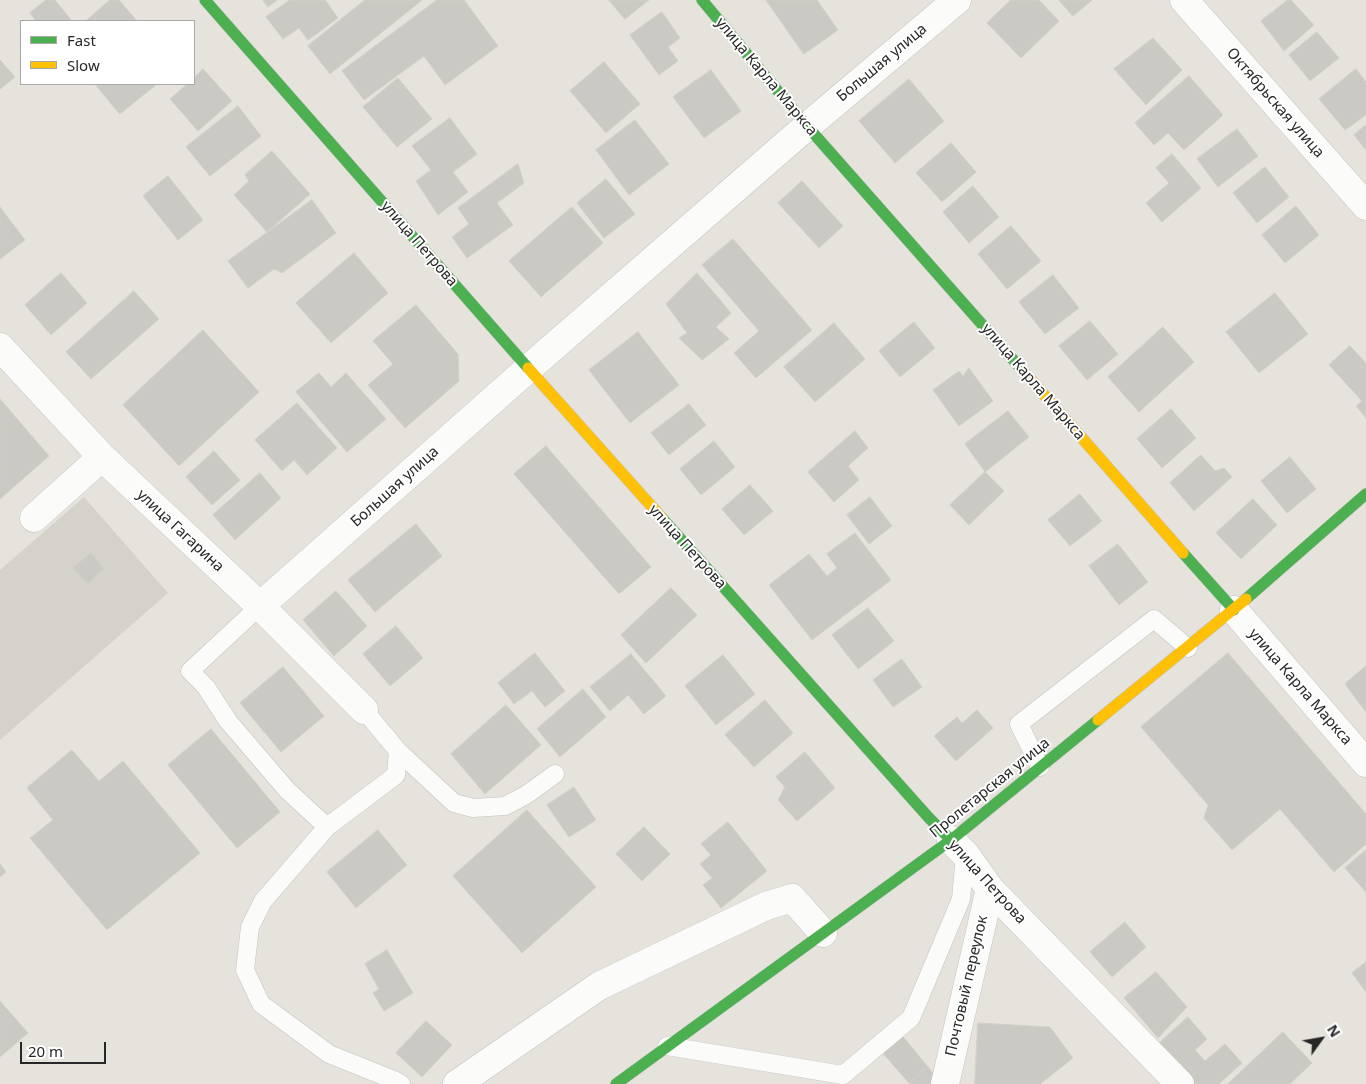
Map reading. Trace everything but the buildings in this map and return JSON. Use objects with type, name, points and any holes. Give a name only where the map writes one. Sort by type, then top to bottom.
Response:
[{"type":"street","name":"улица Петрова","points":[[205,0],[922,811],[958,847],[990,889],[1180,1084]]},
{"type":"street","name":"улица Карла Маркса","points":[[702,0],[807,126],[1234,610],[1366,763]]},
{"type":"street","name":"Большая улица","points":[[260,606],[807,126],[957,0]]},
{"type":"street","name":"Октябрьская улица","points":[[1184,0],[1366,206]]},
{"type":"street","name":"улица Гагарина","points":[[0,347],[102,457],[260,606],[364,710]]},
{"type":"street","points":[[34,518],[102,457]]},
{"type":"street","name":"Пролетарская улица","points":[[616,1084],[823,933],[958,847],[1040,767],[1234,610],[1366,494]]},
{"type":"street","name":"Почтовый переулок","points":[[944,1084],[990,889]]},
{"type":"street","points":[[457,1084],[599,986],[766,906],[792,898],[823,933]]},
{"type":"lane","points":[[260,606],[190,672],[206,687],[228,721],[287,790],[327,828]]},
{"type":"lane","points":[[1040,767],[1018,724],[1154,619],[1188,648]]},
{"type":"lane","points":[[364,710],[398,751],[454,803],[472,808],[505,806],[526,795],[555,774]]},
{"type":"lane","points":[[398,751],[396,775],[327,828],[263,901],[250,927],[245,970],[261,1004],[329,1054],[401,1084]]},
{"type":"lane","points":[[668,1046],[843,1075],[911,1018],[961,899],[958,847]]},
{"type":"shaded area","points":[[84,497],[168,593],[0,740],[0,570]]},
{"type":"traffic: fast","points":[[205,0],[528,368]]},
{"type":"traffic: fast","points":[[702,0],[807,126],[1024,372]]},
{"type":"traffic: fast","points":[[1246,599],[1366,494]]},
{"type":"traffic: fast","points":[[662,518],[929,818],[951,840]]},
{"type":"traffic: fast","points":[[1183,553],[1234,610]]},
{"type":"traffic: fast","points":[[616,1084],[951,840],[1098,720]]},
{"type":"traffic: slow","points":[[528,368],[662,518]]},
{"type":"traffic: slow","points":[[1024,372],[1183,553]]},
{"type":"traffic: slow","points":[[1098,720],[1246,599]]}]
